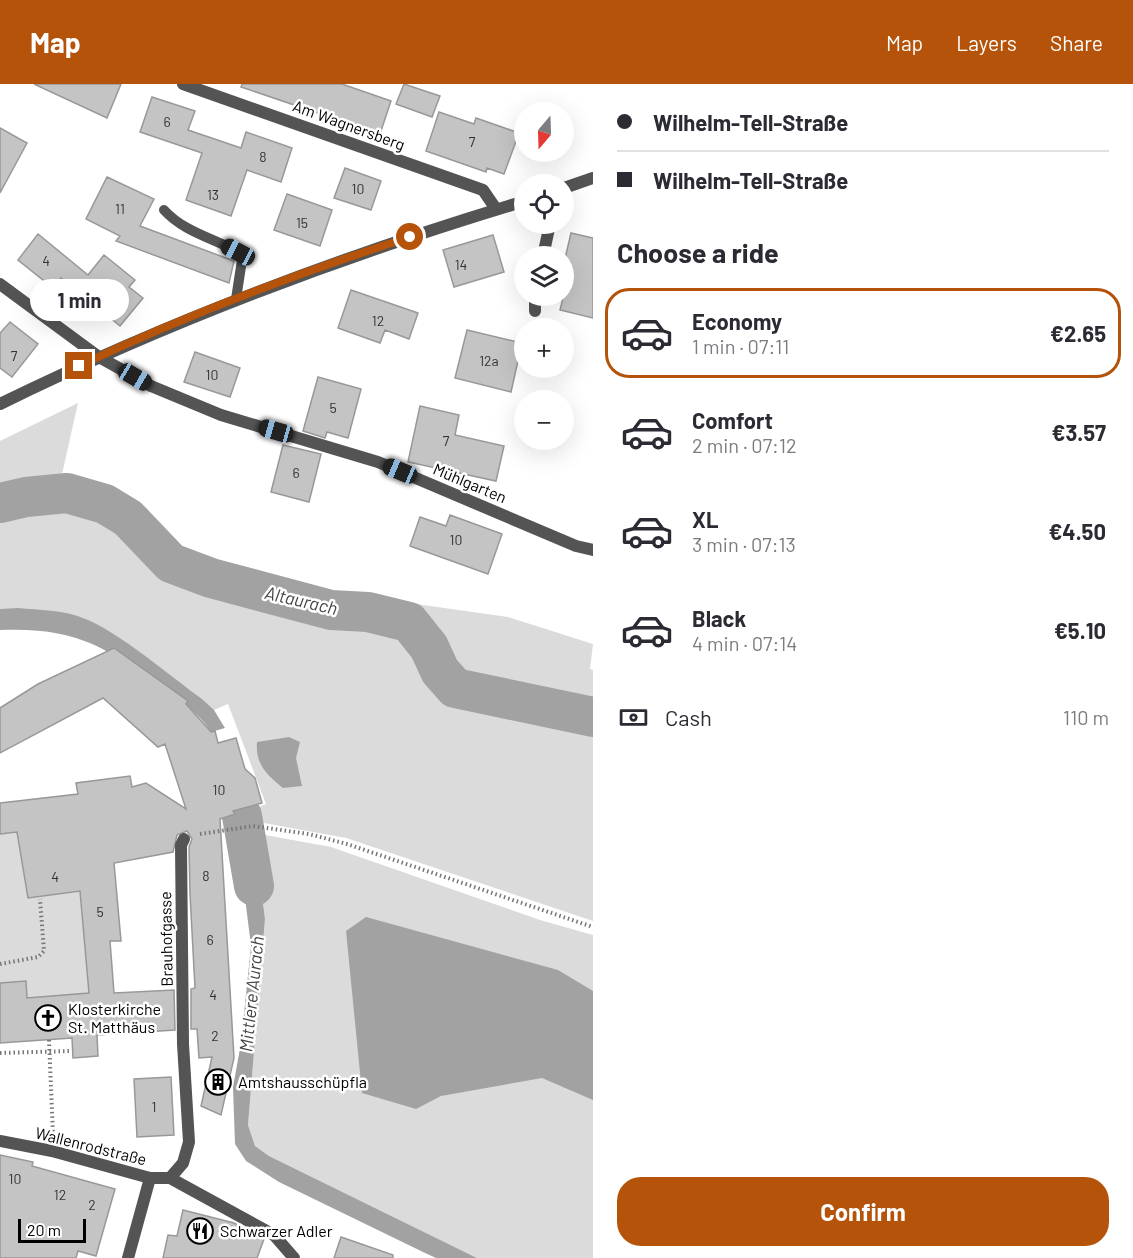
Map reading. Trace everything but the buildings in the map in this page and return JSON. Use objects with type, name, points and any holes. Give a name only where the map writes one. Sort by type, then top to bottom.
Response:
[{"type":"street","name":"Am Wagnersberg","points":[[183,84],[483,190],[496,209]]},
{"type":"street","points":[[574,185],[593,178]]},
{"type":"street","points":[[0,404],[99,357],[236,299],[346,258],[514,204]]},
{"type":"street","name":"Mühlgarten","points":[[0,284],[99,357],[151,386],[221,415],[378,462],[576,546],[593,550]]},
{"type":"street","points":[[535,306],[535,311]]},
{"type":"street","name":"Brauhofgasse","points":[[170,1178],[183,1162],[189,1142],[183,1044],[181,845],[184,839]]},
{"type":"street","name":"Wallenrodstraße","points":[[0,1141],[52,1151],[150,1178],[170,1178],[274,1235],[294,1258]]},
{"type":"street","points":[[128,1258],[150,1178]]},
{"type":"lane","points":[[164,210],[187,229],[238,252],[242,260],[236,299]]},
{"type":"path","points":[[184,839],[236,827],[253,826],[309,834],[347,844],[593,927]]},
{"type":"path","points":[[0,964],[38,957],[44,951],[40,899]]},
{"type":"path","points":[[49,1040],[54,1130]]},
{"type":"path","points":[[0,1053],[69,1051]]},
{"type":"shaded area","points":[[78,403],[60,483],[112,493],[129,503],[180,555],[303,588],[508,617],[593,644],[590,669],[593,670],[593,921],[346,838],[252,821],[248,811],[266,804],[228,704],[214,710],[122,642],[83,618],[0,609],[0,441]]},
{"type":"shaded area","points":[[17,833],[28,897],[79,884],[89,993],[27,998],[26,982],[0,983],[0,834]]},
{"type":"shaded area","points":[[254,833],[331,847],[540,920],[593,935],[593,1258],[477,1258],[269,1156],[255,1146],[248,1125],[265,919]]},
{"type":"water","points":[[18,608],[67,613],[97,624],[144,655],[202,699],[214,710],[225,728],[211,732],[196,713],[177,698],[124,661],[88,642],[49,632],[0,630],[0,609]]},
{"type":"water","points":[[289,737],[300,742],[296,758],[302,786],[283,788],[260,763],[257,742]]},
{"type":"water","points":[[237,833],[254,833],[265,919],[248,1125],[255,1146],[269,1156],[477,1258],[436,1258],[423,1252],[279,1182],[246,1161],[235,1144],[233,1087],[241,1043],[251,946]]},
{"type":"water","points":[[366,917],[558,970],[593,991],[593,1100],[542,1078],[441,1096],[416,1109],[362,1093],[346,931]]},
{"type":"waterway","name":"Altaurach","points":[[0,503],[26,497],[67,493],[105,504],[128,518],[171,563],[211,578],[331,610],[368,612],[409,622],[429,647],[440,671],[455,688],[593,717]]},
{"type":"waterway","name":"Mittlere Aurach","points":[[242,816],[254,886]]},
{"type":"place","name":"Klosterkirche St. Matthäus","points":[[48,1018]]},
{"type":"place","name":"Amtshausschüpfla","points":[[218,1082]]},
{"type":"place","name":"Schwarzer Adler","points":[[200,1231]]},
{"type":"route","points":[[79,366],[236,299],[410,237]]}]
